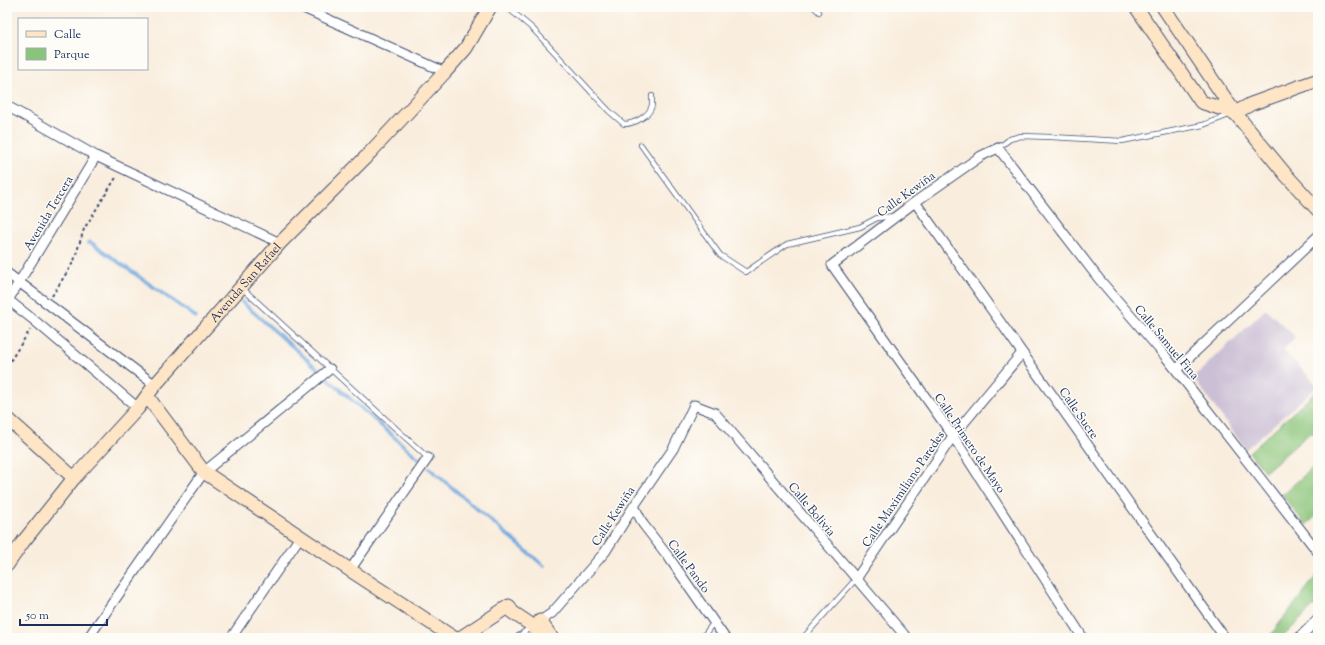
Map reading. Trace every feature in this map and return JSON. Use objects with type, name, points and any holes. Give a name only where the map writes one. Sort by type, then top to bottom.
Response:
[{"type":"street","points":[[301,7],[445,72]]},
{"type":"street","name":"Avenida San Rafael","points":[[7,565],[23,542],[74,478],[138,408],[151,391],[280,243],[366,158],[466,48],[490,7]]},
{"type":"street","points":[[1136,7],[1201,102],[1235,112],[1251,104],[1318,80]]},
{"type":"street","points":[[1164,7],[1235,112],[1286,175],[1318,210]]},
{"type":"street","points":[[7,106],[96,156],[280,243]]},
{"type":"street","name":"Calle Kewiña","points":[[832,265],[897,215],[981,156],[998,148]]},
{"type":"street","name":"Calle Samuel Fina","points":[[998,148],[1099,279],[1176,370],[1318,552]]},
{"type":"street","name":"Avenida Tercera","points":[[7,300],[96,156]]},
{"type":"street","name":"Calle Sucre","points":[[916,202],[1225,638]]},
{"type":"street","points":[[1176,370],[1318,236]]},
{"type":"street","name":"Calle Primero de Mayo","points":[[832,265],[953,436],[1083,638]]},
{"type":"street","points":[[7,273],[48,304],[151,391],[204,472],[454,638]]},
{"type":"street","points":[[7,300],[35,321],[138,408]]},
{"type":"street","name":"Calle Maximiliano Paredes","points":[[856,579],[953,436],[1022,353]]},
{"type":"street","points":[[88,638],[204,472],[330,369]]},
{"type":"street","name":"Calle Kewiña","points":[[537,624],[552,613],[605,552],[673,449],[694,405]]},
{"type":"street","name":"Calle Bolivia","points":[[694,405],[715,413],[907,638]]},
{"type":"street","points":[[7,418],[74,478]]},
{"type":"street","points":[[350,570],[428,458]]},
{"type":"street","name":"Calle Pando","points":[[634,506],[643,524],[670,559],[725,638]]},
{"type":"street","points":[[231,638],[300,537]]},
{"type":"street","points":[[460,638],[509,606],[512,612],[537,624],[552,638]]},
{"type":"street","points":[[1299,638],[1318,619]]},
{"type":"street","points":[[537,624],[541,638]]},
{"type":"lane","points":[[508,7],[532,29],[609,111],[624,124],[631,124],[640,120],[652,106],[652,96]]},
{"type":"lane","points":[[814,7],[819,12]]},
{"type":"lane","points":[[998,148],[1010,139],[1021,136],[1051,136],[1122,141],[1203,126],[1235,112]]},
{"type":"lane","points":[[641,145],[720,255],[746,272],[788,244],[860,227],[877,218],[897,215]]},
{"type":"lane","points":[[241,287],[428,458]]},
{"type":"lane","name":"Calle Maximiliano Paredes","points":[[804,638],[856,579]]},
{"type":"lane","points":[[702,638],[714,622]]},
{"type":"lane","points":[[516,638],[537,624]]},
{"type":"path","points":[[48,304],[74,261],[84,229],[122,168]]},
{"type":"path","points":[[7,366],[35,321]]},
{"type":"shaded area","points":[[1266,309],[1295,337],[1283,350],[1318,386],[1246,449],[1193,378]]},
{"type":"green space","points":[[1317,391],[1318,435],[1311,432],[1265,472],[1249,452]]},
{"type":"green space","points":[[1318,463],[1318,514],[1306,525],[1282,495]]},
{"type":"green space","points":[[1318,574],[1318,602],[1282,638],[1268,638]]},
{"type":"waterway","points":[[88,243],[90,242],[196,317]]},
{"type":"waterway","points":[[242,302],[319,370]]},
{"type":"waterway","points":[[328,379],[419,459]]},
{"type":"waterway","points":[[429,468],[544,566]]}]
